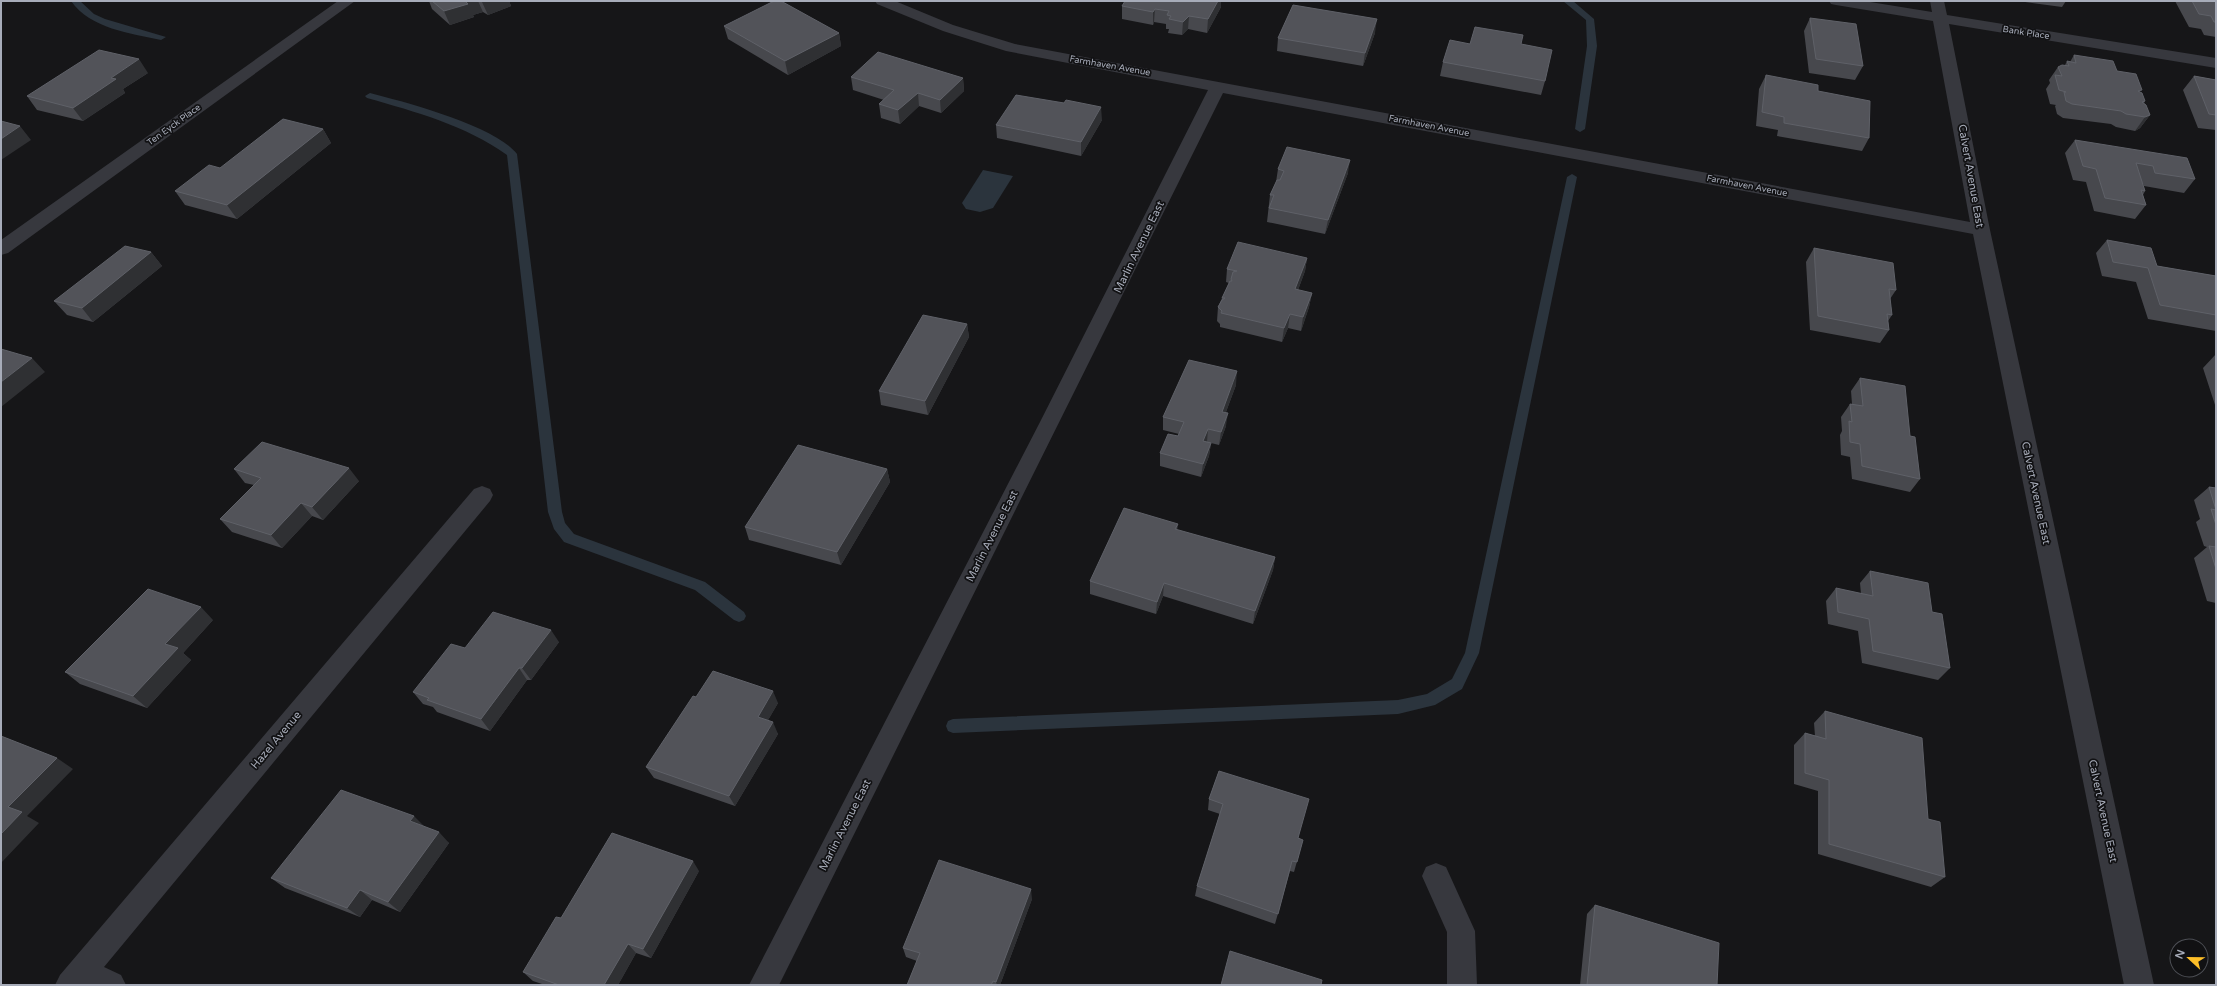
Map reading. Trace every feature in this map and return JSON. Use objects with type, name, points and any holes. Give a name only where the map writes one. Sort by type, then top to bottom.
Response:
[{"type":"street","name":"Ten Eyck Place","points":[[1,249],[348,1]]},
{"type":"street","name":"Farmhaven Avenue","points":[[882,1],[948,28],[1012,48],[1981,230]]},
{"type":"street","name":"Bank Place","points":[[1836,1],[1939,10],[2216,63]]},
{"type":"street","name":"Calvert Avenue East","points":[[1939,10],[1981,230],[2139,985]]},
{"type":"street","name":"Marlin Avenue East","points":[[764,985],[1036,448],[1100,327],[1218,86]]},
{"type":"street","name":"Hazel Avenue","points":[[76,979],[482,495]]},
{"type":"street","points":[[1436,876],[1461,931],[1462,985]]},
{"type":"street","points":[[76,979],[111,985]]},
{"type":"shaded area","points":[[983,170],[1013,176],[993,208],[980,212],[966,209],[962,203]]},
{"type":"building","points":[[432,1],[470,1],[466,2],[468,4],[444,11]]},
{"type":"building","points":[[774,1],[781,1],[839,33],[785,61],[724,26]]},
{"type":"building","points":[[1125,1],[1218,1],[1208,19],[1189,16],[1183,22],[1169,19],[1171,16],[1167,15],[1169,11],[1155,9],[1153,12],[1122,6]]},
{"type":"building","points":[[2192,1],[2216,1],[2216,22],[2214,22],[2211,16],[2199,14]]},
{"type":"building","points":[[1293,5],[1377,19],[1365,53],[1278,38]]},
{"type":"building","points":[[1810,18],[1856,24],[1863,66],[1816,59]]},
{"type":"building","points":[[1475,27],[1523,35],[1521,44],[1552,50],[1545,81],[1443,62],[1450,40],[1470,44]]},
{"type":"building","points":[[99,50],[139,59],[111,78],[116,79],[73,108],[27,96]]},
{"type":"building","points":[[878,52],[963,78],[940,100],[918,93],[898,110],[879,104],[894,90],[851,77]]},
{"type":"building","points":[[2074,55],[2113,61],[2117,71],[2136,74],[2142,90],[2138,91],[2142,93],[2145,101],[2142,102],[2146,105],[2150,115],[2145,117],[2126,114],[2121,111],[2072,104],[2066,101],[2064,92],[2066,92],[2059,90],[2055,75],[2062,76],[2058,67],[2062,65],[2069,66],[2067,61],[2076,63]]},
{"type":"building","points":[[1766,75],[1818,85],[1818,91],[1870,101],[1869,138],[1784,123],[1784,117],[1762,112]]},
{"type":"building","points":[[2194,76],[2216,80],[2216,115],[2209,114]]},
{"type":"building","points":[[1016,95],[1064,103],[1066,100],[1101,107],[1081,142],[996,125]]},
{"type":"building","points":[[283,119],[323,129],[227,205],[175,191],[209,165],[220,168]]},
{"type":"building","points":[[1,121],[20,126],[1,139]]},
{"type":"building","points":[[2075,140],[2187,158],[2195,179],[2155,173],[2153,166],[2136,163],[2145,191],[2141,190],[2146,205],[2105,198],[2096,169],[2083,166]]},
{"type":"building","points":[[1287,147],[1350,160],[1328,220],[1269,208],[1274,195],[1270,195],[1277,180],[1280,180],[1284,171],[1278,169]]},
{"type":"building","points":[[2107,240],[2151,248],[2157,266],[2216,276],[2216,315],[2160,305],[2148,268],[2113,262]]},
{"type":"building","points":[[1238,242],[1307,258],[1295,289],[1312,293],[1303,317],[1290,314],[1284,328],[1221,313],[1222,311],[1218,307],[1225,298],[1222,298],[1230,281],[1232,281],[1231,279],[1233,272],[1237,271],[1227,269]]},
{"type":"building","points":[[125,246],[151,252],[82,308],[54,301]]},
{"type":"building","points":[[1814,248],[1893,263],[1896,290],[1889,289],[1892,315],[1887,314],[1889,330],[1818,316]]},
{"type":"building","points":[[923,315],[967,324],[925,401],[879,391]]},
{"type":"building","points":[[1,349],[32,358],[1,382]]},
{"type":"building","points":[[1189,360],[1237,371],[1222,412],[1228,413],[1221,432],[1208,429],[1203,441],[1211,443],[1203,464],[1160,453],[1168,434],[1178,436],[1184,422],[1163,417]]},
{"type":"building","points":[[1860,378],[1905,386],[1910,436],[1915,437],[1920,479],[1862,466],[1860,444],[1850,442],[1849,421],[1852,422],[1850,404],[1863,406]]},
{"type":"building","points":[[262,442],[349,468],[312,507],[301,503],[271,535],[220,519],[261,478],[234,469]]},
{"type":"building","points":[[798,445],[887,469],[837,552],[745,527]]},
{"type":"building","points":[[2209,487],[2216,488],[2216,510]]},
{"type":"building","points":[[1124,508],[1178,524],[1175,529],[1275,557],[1255,611],[1164,583],[1157,602],[1090,581]]},
{"type":"building","points":[[2211,509],[2216,510],[2216,525]]},
{"type":"building","points":[[2209,546],[2216,547],[2216,569]]},
{"type":"building","points":[[1870,571],[1928,583],[1932,612],[1942,614],[1950,668],[1873,651],[1869,619],[1838,612],[1836,588],[1873,596]]},
{"type":"building","points":[[148,589],[201,607],[165,644],[178,648],[133,696],[65,672]]},
{"type":"building","points":[[493,612],[551,630],[522,668],[519,668],[481,719],[427,700],[429,698],[413,692],[451,644],[465,648]]},
{"type":"building","points":[[713,671],[773,691],[758,717],[773,722],[729,796],[646,767],[693,696],[696,697]]},
{"type":"building","points":[[1825,711],[1922,738],[1928,819],[1940,822],[1945,877],[1829,844],[1829,780],[1805,773],[1805,733],[1826,739]]},
{"type":"building","points":[[1,736],[57,758],[8,807],[22,812],[1,834]]},
{"type":"building","points":[[1219,771],[1309,799],[1298,838],[1303,840],[1297,862],[1292,861],[1278,914],[1197,886],[1223,804],[1209,799]]},
{"type":"building","points":[[341,790],[414,816],[410,821],[439,832],[388,902],[360,890],[347,908],[271,878]]},
{"type":"building","points":[[612,833],[693,861],[643,949],[628,944],[604,985],[559,985],[523,972],[556,917],[561,918]]},
{"type":"building","points":[[939,860],[1031,889],[996,982],[993,981],[991,985],[907,985],[920,953],[903,948]]},
{"type":"building","points":[[1595,905],[1719,943],[1717,985],[1587,985]]},
{"type":"building","points":[[1230,951],[1322,980],[1321,985],[1221,985]]},
{"type":"waterway","points":[[75,1],[81,9],[102,21],[114,26],[161,37]]},
{"type":"waterway","points":[[1567,1],[1590,19],[1592,46],[1580,129]]},
{"type":"waterway","points":[[370,96],[426,112],[462,125],[479,133],[512,154],[555,512],[559,525],[569,538],[700,586],[739,616]]},
{"type":"waterway","points":[[953,726],[1398,707],[1430,700],[1457,684],[1472,653],[1572,177]]}]
